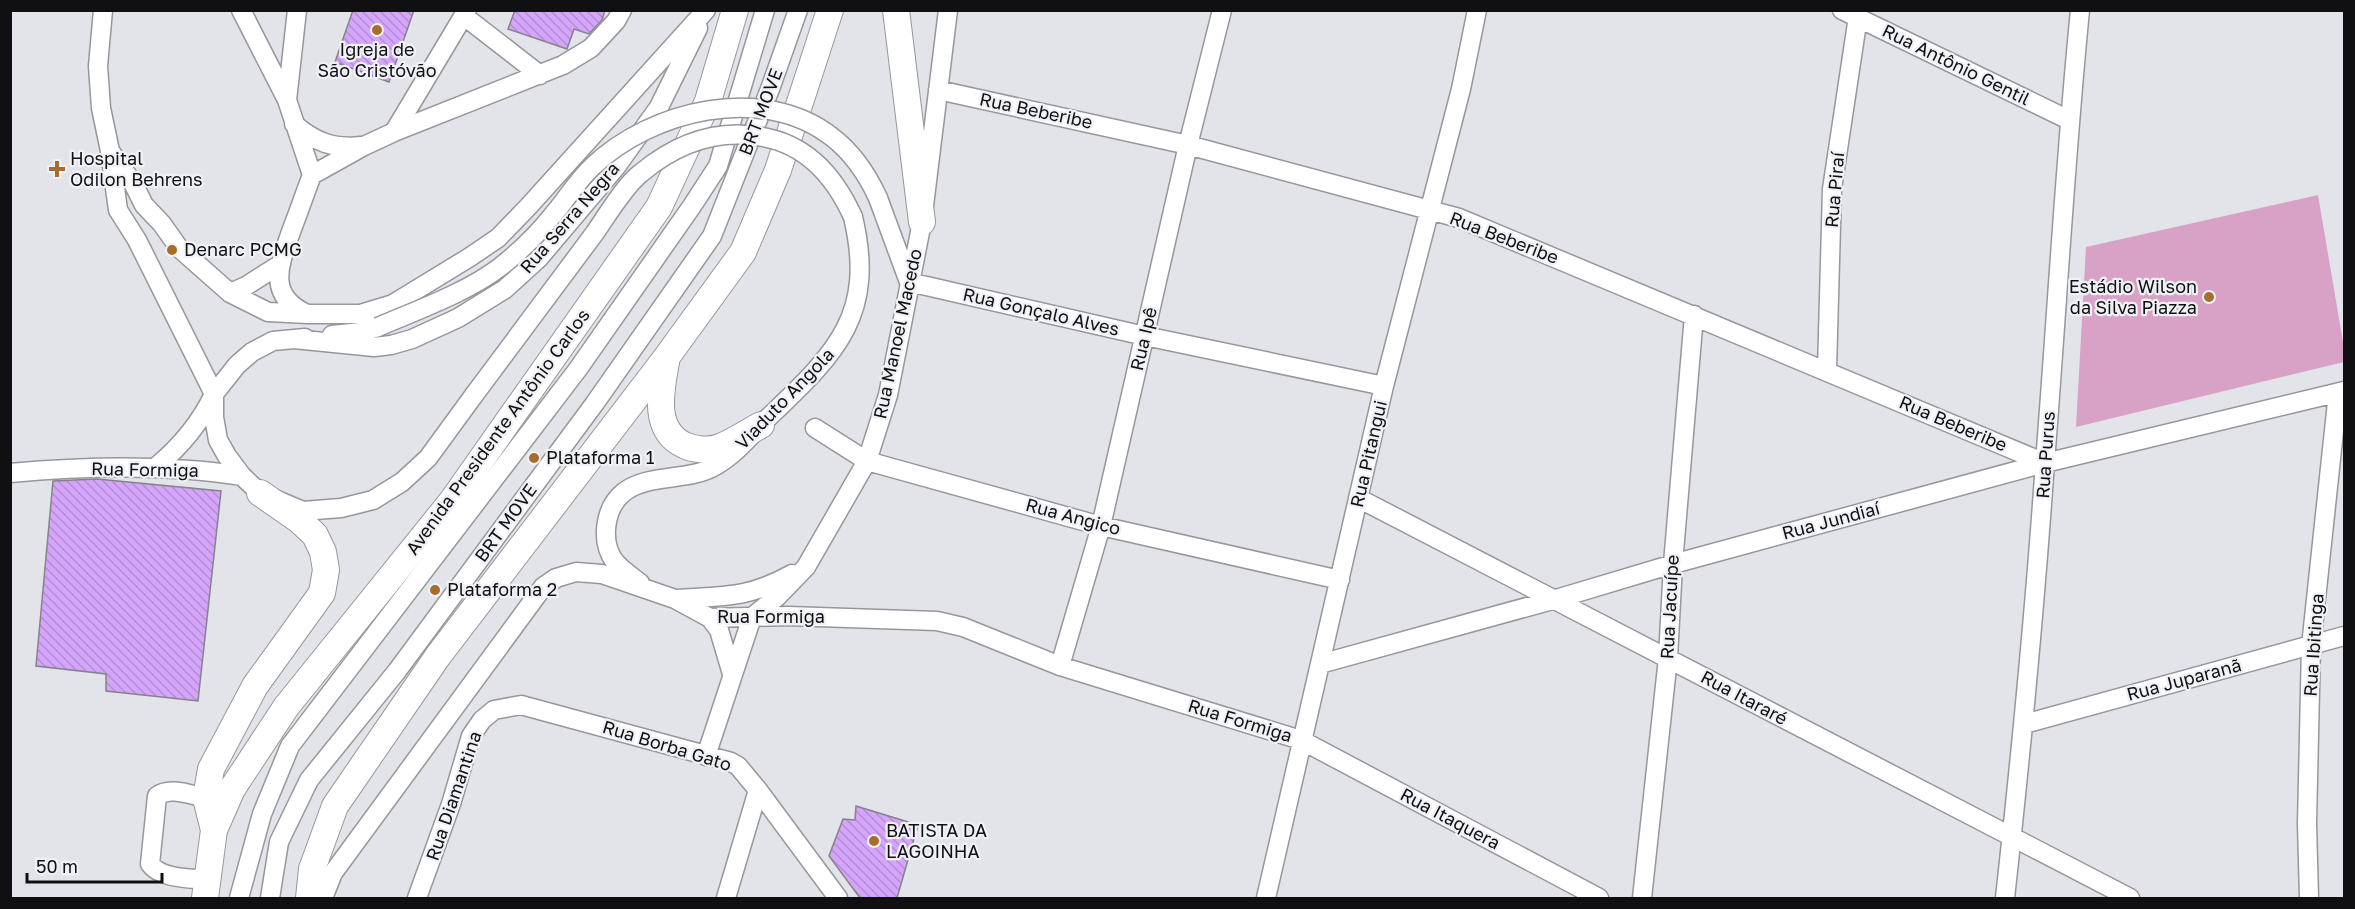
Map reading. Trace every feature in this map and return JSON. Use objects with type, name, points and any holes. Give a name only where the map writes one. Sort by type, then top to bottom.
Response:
[{"type":"highway","name":"Avenida Presidente Antônio Carlos","points":[[206,890],[213,830],[231,789],[286,707],[452,501],[659,207],[708,101],[735,10]]},
{"type":"highway","points":[[309,898],[312,869],[335,806],[438,656],[666,358],[743,252],[778,170],[830,10]]},
{"type":"highway","points":[[896,10],[922,222]]},
{"type":"highway","points":[[666,358],[660,394],[662,414],[666,428],[675,441],[691,448],[719,448],[761,424]]},
{"type":"highway","points":[[213,830],[206,798],[211,769],[255,686],[322,593],[326,570],[323,552],[315,535],[251,484]]},
{"type":"street","points":[[103,10],[98,66],[101,108],[110,151],[118,210],[137,240],[214,394],[214,423],[218,440],[227,456],[251,484]]},
{"type":"street","points":[[241,10],[287,100],[312,176],[279,266],[279,283],[286,298],[296,309],[369,330]]},
{"type":"street","points":[[287,100],[297,10]]},
{"type":"street","points":[[312,176],[364,146],[394,132],[563,65],[591,48],[622,10]]},
{"type":"street","name":"Rua Serra Negra","points":[[308,314],[360,314],[393,304],[498,238],[706,10]]},
{"type":"street","name":"Rua Serra Negra","points":[[294,339],[374,347],[391,345],[412,339],[477,308],[522,275],[616,167],[659,107],[706,10]]},
{"type":"street","name":"BRT MOVE","points":[[239,898],[262,814],[290,746],[578,369],[718,166],[765,10]]},
{"type":"street","name":"BRT MOVE","points":[[270,898],[279,842],[309,780],[397,671],[595,403],[712,236],[770,90],[798,10]]},
{"type":"street","name":"Rua Manoel Macedo","points":[[752,617],[777,597],[806,567],[867,461],[888,395],[922,222],[948,10]]},
{"type":"street","name":"Rua Ipê","points":[[1060,666],[1101,526],[1188,145],[1222,10]]},
{"type":"street","name":"Rua Purus","points":[[2005,898],[2024,724],[2069,120],[2080,10]]},
{"type":"street","name":"Rua Pitangui","points":[[1266,898],[1384,386],[1461,89],[1474,11]]},
{"type":"street","points":[[394,132],[466,13],[540,75]]},
{"type":"street","name":"Rua Antônio Gentil","points":[[1853,13],[2069,120]]},
{"type":"street","name":"Rua Piraí","points":[[1827,370],[1832,189],[1853,13]]},
{"type":"street","name":"Rua Beberibe","points":[[938,90],[1188,145],[1431,210],[1489,229],[2045,463]]},
{"type":"street","points":[[156,467],[195,429],[214,394],[237,365],[252,352],[273,341],[369,330],[447,296],[499,269],[545,224],[592,166],[633,137],[651,128],[705,111],[749,108],[765,110],[800,120],[836,140],[857,161],[869,179],[909,282]]},
{"type":"street","points":[[294,124],[319,142],[332,146],[364,146]]},
{"type":"street","name":"Viaduto Angola","points":[[474,395],[639,174],[687,143],[710,137],[742,135],[774,139],[794,147],[828,173],[843,195],[853,218],[860,246],[860,274],[855,303],[846,331],[832,353],[813,374],[761,424],[748,440],[714,467],[689,475],[639,484],[624,492],[612,506],[605,529],[608,547],[615,562],[648,590]]},
{"type":"street","points":[[110,151],[144,205],[162,224],[178,248],[230,293],[268,312],[308,314]]},
{"type":"street","points":[[137,240],[149,225],[162,224]]},
{"type":"street","points":[[230,293],[279,266]]},
{"type":"street","name":"Rua Gonçalo Alves","points":[[909,282],[1145,336],[1384,386]]},
{"type":"street","name":"Rua Jacuípe","points":[[1642,898],[1668,658],[1673,564],[1694,315]]},
{"type":"street","name":"Rua Jundiaí","points":[[1320,664],[1673,564],[2045,463],[2341,392]]},
{"type":"street","name":"Rua Ibitinga","points":[[2309,898],[2307,824],[2312,646],[2341,392]]},
{"type":"street","name":"Rua Formiga","points":[[10,473],[156,467],[207,470],[251,484],[303,511],[341,508],[373,500],[402,482],[428,458],[474,395]]},
{"type":"street","name":"Rua Angico","points":[[815,428],[867,461],[1101,526],[1340,580]]},
{"type":"street","name":"Rua Formiga","points":[[10,464],[48,470]]},
{"type":"street","name":"Rua Itararé","points":[[1358,498],[1556,598],[2130,898]]},
{"type":"street","points":[[675,599],[734,597],[772,585],[806,567]]},
{"type":"street","name":"Rua Formiga","points":[[323,898],[333,873],[543,587],[556,578],[576,572],[602,574],[675,599],[710,618],[788,616],[937,621],[976,632],[1060,666],[1301,740]]},
{"type":"street","points":[[706,756],[752,617]]},
{"type":"street","points":[[710,618],[720,630],[732,674]]},
{"type":"street","name":"Rua Juparanã","points":[[2024,724],[2344,636]]},
{"type":"street","name":"Rua Borba Gato","points":[[506,707],[521,705],[731,762],[738,766],[838,898]]},
{"type":"street","name":"Rua Diamantina","points":[[417,898],[452,804],[471,736],[482,720],[494,710],[506,707]]},
{"type":"street","name":"Rua Itaquera","points":[[1301,740],[1599,898]]},
{"type":"street","points":[[726,898],[758,790]]},
{"type":"street","points":[[206,798],[179,792],[163,792],[157,796],[150,864],[154,870],[206,890]]},
{"type":"shaded area","name":"Estádio Wilson da Silva Piazza","points":[[2318,195],[2344,348],[2344,362],[2076,427],[2086,247]]},
{"type":"building","name":"Igreja de São Cristóvão","points":[[353,10],[414,10],[389,82],[335,62]]},
{"type":"building","points":[[515,10],[605,10],[602,20],[589,34],[574,29],[567,49],[508,29]]},
{"type":"building","points":[[97,479],[221,491],[198,701],[106,691],[106,674],[36,666],[53,481]]},
{"type":"building","name":"BATISTA DA LAGOINHA","points":[[856,806],[918,825],[897,898],[860,898],[829,856],[843,819],[855,820]]},
{"type":"place","name":"Igreja de São Cristóvão","points":[[377,30]]},
{"type":"place","name":"Hospital Odilon Behrens","points":[[57,169]]},
{"type":"place","name":"Denarc PCMG","points":[[172,250]]},
{"type":"place","name":"Estádio Wilson da Silva Piazza","points":[[2209,297]]},
{"type":"place","name":"Plataforma 1","points":[[534,458]]},
{"type":"place","name":"Plataforma 2","points":[[435,590]]},
{"type":"place","name":"BATISTA DA LAGOINHA","points":[[874,841]]}]
